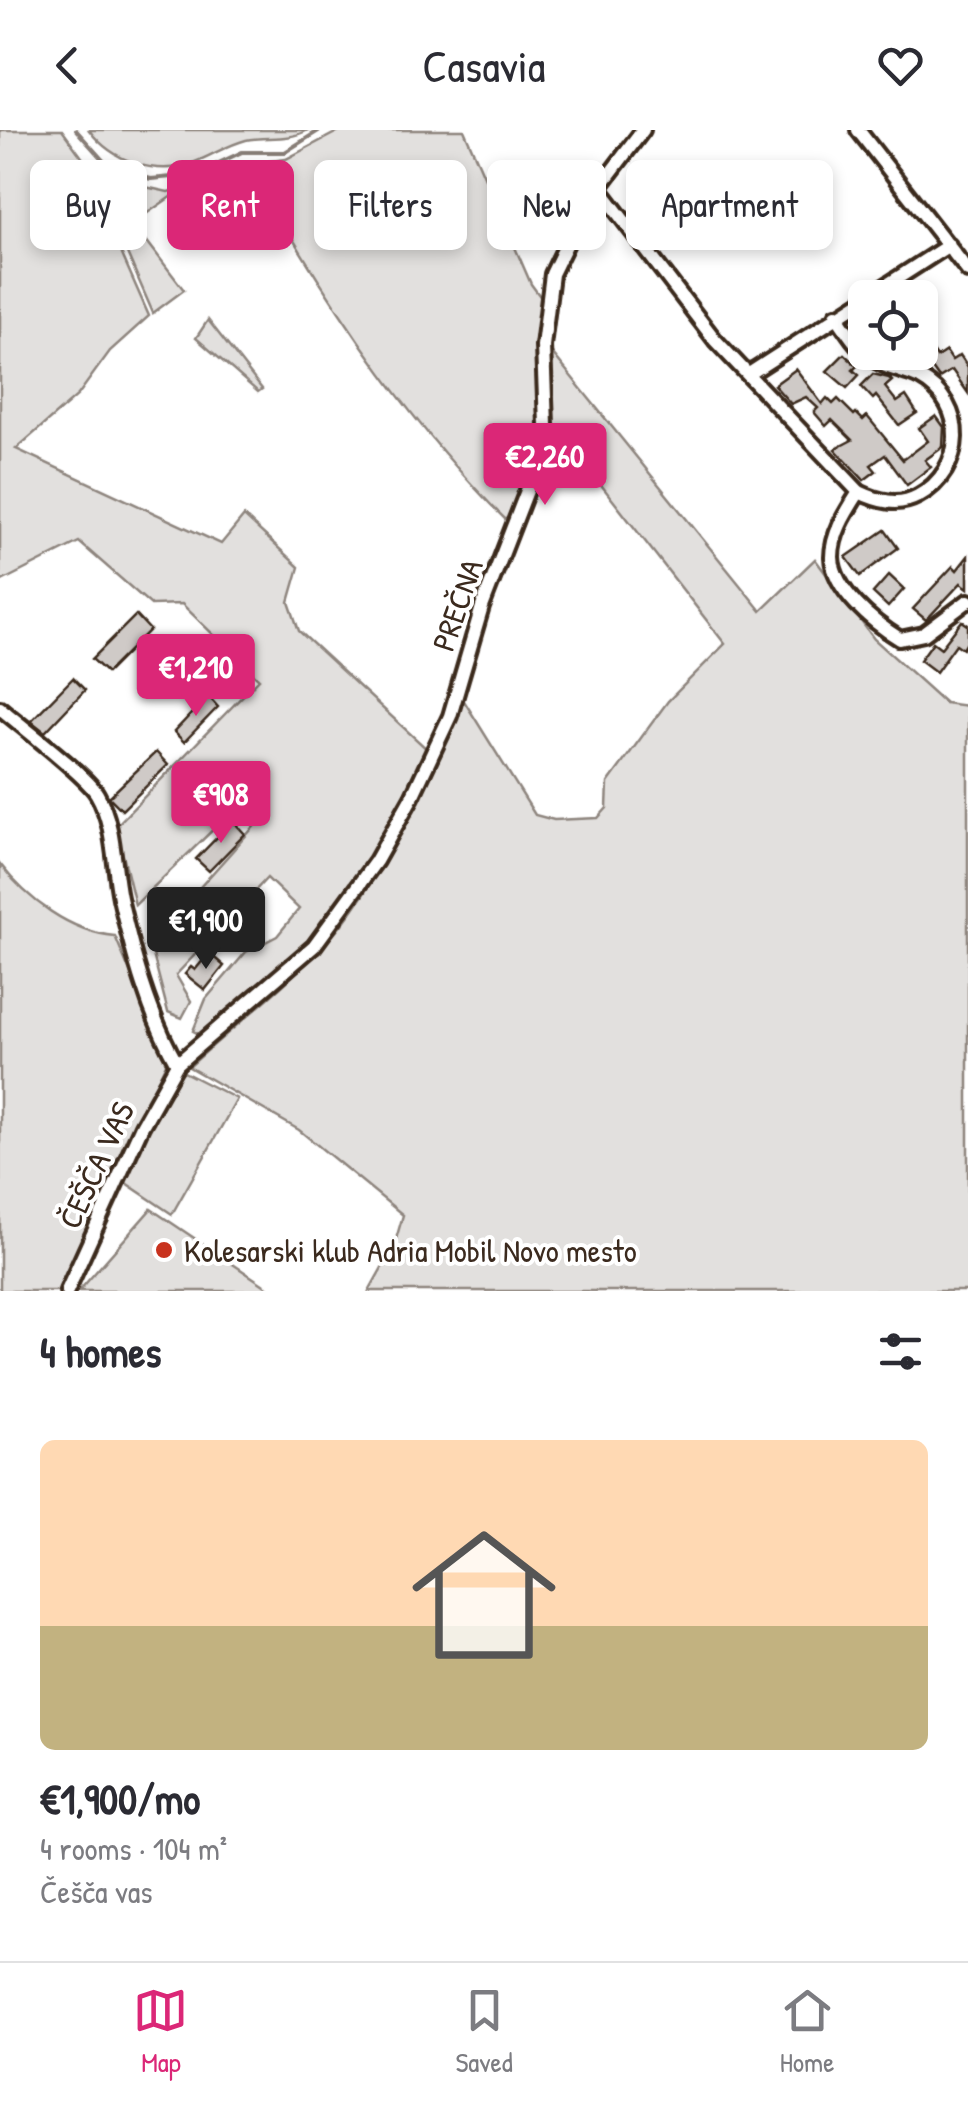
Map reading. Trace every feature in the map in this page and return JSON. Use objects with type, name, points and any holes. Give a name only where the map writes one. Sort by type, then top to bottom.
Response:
[{"type":"street","name":"PREČNA","points":[[606,178],[644,130]]},
{"type":"street","points":[[858,130],[968,271]]},
{"type":"street","points":[[606,198],[715,340],[859,492],[896,502],[920,495],[949,469],[960,435],[949,404],[921,378],[873,360],[836,315]]},
{"type":"street","points":[[749,374],[949,245]]},
{"type":"street","name":"PREČNA","points":[[376,861],[450,716],[482,607],[542,452],[546,425],[544,331],[552,274],[562,250]]},
{"type":"street","points":[[859,492],[835,536],[832,558],[847,592],[865,611],[900,640],[924,634],[968,601]]},
{"type":"street","points":[[0,708],[96,792],[110,831],[120,895],[138,968],[160,1032],[177,1064]]},
{"type":"street","name":"ČEŠČA VAS","points":[[68,1291],[142,1126],[177,1064],[314,946],[376,861]]},
{"type":"shaded area","points":[[0,130],[62,130],[84,160],[30,160],[30,250],[120,250],[149,316],[110,351],[78,395],[16,449],[221,544],[244,516],[299,567],[289,602],[299,631],[429,751],[355,883],[309,942],[203,1036],[193,1031],[206,999],[246,952],[277,936],[299,909],[267,878],[176,975],[191,1001],[182,1018],[168,1012],[150,943],[269,810],[252,792],[135,905],[116,826],[259,679],[182,604],[151,605],[79,542],[0,582]]},
{"type":"shaded area","points":[[89,130],[308,130],[286,137],[246,140],[199,160],[167,160],[166,168],[147,166],[147,160],[127,160]]},
{"type":"shaded area","points":[[341,130],[464,130],[487,183],[487,250],[516,250],[542,299],[538,351],[541,426],[537,450],[511,525],[411,412],[323,288],[294,240],[294,160],[278,160]]},
{"type":"shaded area","points":[[147,187],[167,192],[167,199],[147,213]]},
{"type":"shaded area","points":[[147,241],[184,290],[153,313],[126,250],[147,250]]},
{"type":"shaded area","points":[[208,320],[262,389],[258,392],[196,338]]},
{"type":"shaded area","points":[[549,349],[761,611],[815,559],[874,639],[945,703],[968,706],[968,1291],[369,1291],[394,1246],[403,1215],[299,1130],[189,1067],[293,976],[346,919],[385,859],[461,696],[535,815],[554,820],[598,818],[607,808],[608,783],[668,701],[725,644],[556,427],[550,425]]},
{"type":"shaded area","points":[[0,864],[51,912],[82,928],[115,936],[167,1061],[58,1291],[0,1291]]},
{"type":"shaded area","points":[[180,1070],[237,1099],[172,1214],[120,1179]]},
{"type":"shaded area","name":"Kolesarski klub Adria Mobil Novo mesto","points":[[151,1209],[273,1291],[79,1291]]},
{"type":"building","points":[[946,351],[952,360],[960,355],[968,367],[968,393],[952,370],[939,378],[933,370],[938,370],[938,356]]},
{"type":"building","points":[[844,354],[848,370],[859,375],[847,388],[827,371]]},
{"type":"building","points":[[796,369],[822,404],[827,398],[833,404],[838,399],[854,415],[863,420],[867,416],[903,460],[928,441],[919,428],[936,416],[944,427],[943,447],[925,460],[931,467],[907,485],[885,455],[871,465],[876,471],[864,480],[835,449],[852,440],[832,420],[826,426],[814,412],[818,408],[806,397],[791,404],[774,385]]},
{"type":"building","points":[[873,374],[889,378],[892,381],[885,387],[897,402],[906,396],[917,413],[899,425],[876,396],[873,399],[861,386]]},
{"type":"building","points":[[885,530],[898,548],[860,576],[846,557]]},
{"type":"building","points":[[968,556],[968,588],[961,583],[926,620],[913,609],[953,566],[957,570]]},
{"type":"building","points":[[889,575],[904,589],[888,607],[873,593]]},
{"type":"building","points":[[136,615],[150,630],[107,673],[92,659]]},
{"type":"building","points":[[962,621],[968,625],[968,641],[963,649],[956,644],[936,672],[920,660],[933,642],[941,648]]},
{"type":"building","points":[[73,678],[85,690],[45,732],[31,721]]},
{"type":"building","points":[[208,696],[218,707],[184,742],[174,732]]},
{"type":"building","points":[[156,752],[168,765],[122,810],[109,797]]},
{"type":"building","points":[[233,821],[245,834],[209,871],[196,859]]},
{"type":"building","points":[[209,953],[224,966],[205,990],[185,974],[191,967],[195,970]]},
{"type":"waterway","points":[[76,130],[110,168],[151,179],[193,175],[242,152],[285,152],[320,130]]},
{"type":"place","name":"Kolesarski klub Adria Mobil Novo mesto","points":[[164,1250]]}]
